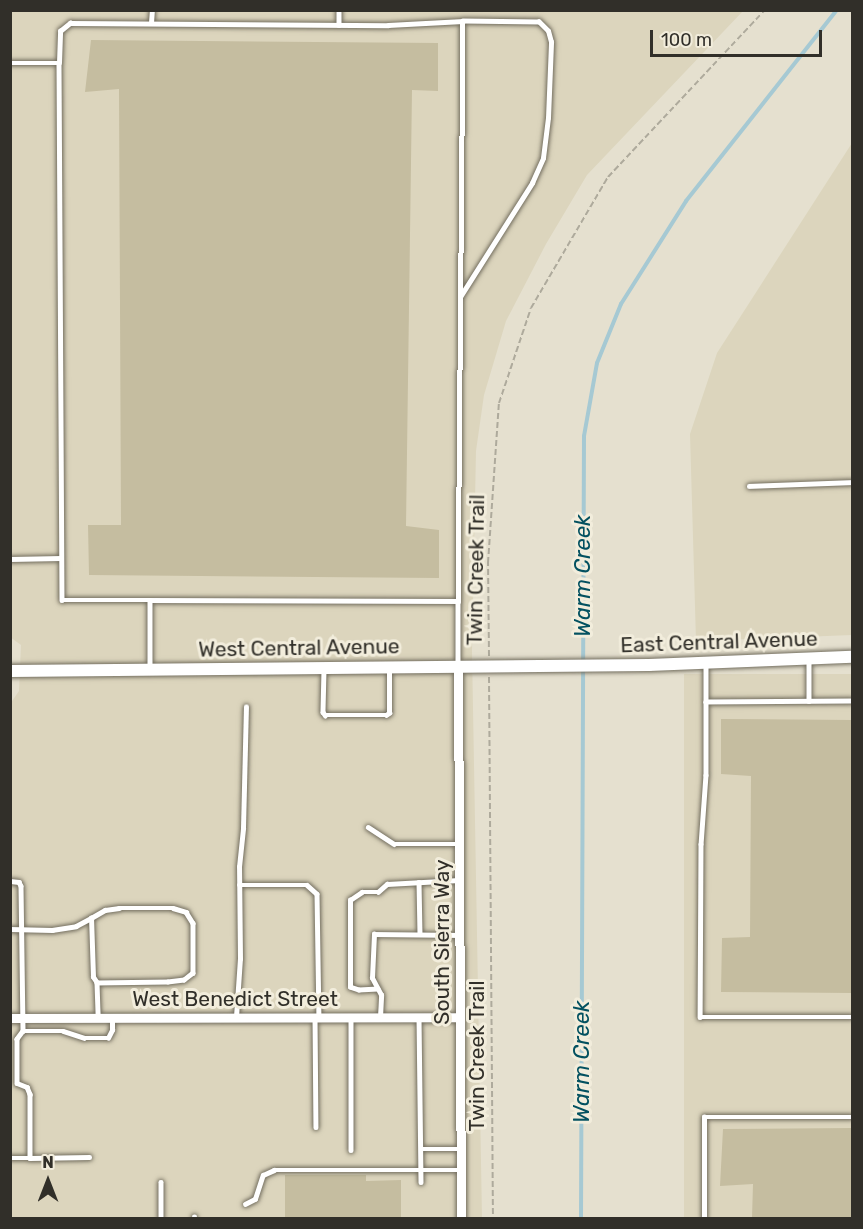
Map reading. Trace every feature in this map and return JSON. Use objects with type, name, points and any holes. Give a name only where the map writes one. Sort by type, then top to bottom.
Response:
[{"type":"street","name":"East Central Avenue","points":[[587,665],[649,665],[852,657]]},
{"type":"street","name":"West Central Avenue","points":[[10,671],[587,665]]},
{"type":"street","name":"South Sierra Way","points":[[458,666],[461,1218]]},
{"type":"street","name":"West Benedict Street","points":[[10,1018],[460,1017]]},
{"type":"lane","points":[[151,23],[152,10]]},
{"type":"lane","points":[[339,10],[339,25]]},
{"type":"lane","points":[[458,666],[459,298],[463,21]]},
{"type":"lane","points":[[458,601],[62,600],[60,31],[70,22],[339,25],[463,21],[539,22],[548,31],[551,42],[548,118],[543,158],[532,183],[459,298]]},
{"type":"lane","points":[[10,63],[59,63]]},
{"type":"lane","points":[[749,486],[852,482]]},
{"type":"lane","points":[[10,559],[62,558]]},
{"type":"lane","points":[[150,600],[150,670]]},
{"type":"lane","points":[[809,658],[809,701]]},
{"type":"lane","points":[[706,663],[706,776],[701,844],[700,1017],[852,1017]]},
{"type":"lane","points":[[324,668],[323,712],[325,715],[386,715],[389,713],[388,667]]},
{"type":"lane","points":[[706,702],[852,701]]},
{"type":"lane","points":[[236,1017],[240,959],[239,885],[246,707]]},
{"type":"lane","points":[[368,826],[394,844],[459,844]]},
{"type":"lane","points":[[378,989],[359,990],[350,987],[350,900],[362,892],[378,892],[387,884],[459,879]]},
{"type":"lane","points":[[10,881],[19,882],[21,886],[24,1018],[23,1031],[17,1039],[17,1083]]},
{"type":"lane","points":[[419,882],[420,934]]},
{"type":"lane","points":[[239,885],[307,885],[317,894],[316,1127]]},
{"type":"lane","points":[[10,929],[76,926],[105,910],[119,908],[173,908],[186,912],[193,923],[193,972],[184,980],[97,983]]},
{"type":"lane","points":[[91,918],[93,977],[97,983],[98,1017]]},
{"type":"lane","points":[[380,1017],[381,995],[372,978],[374,934],[460,935]]},
{"type":"lane","points":[[23,1031],[63,1031],[84,1038],[108,1038],[112,1030],[112,1017]]},
{"type":"lane","points":[[351,1017],[351,1150]]},
{"type":"lane","points":[[419,1017],[421,1182]]},
{"type":"lane","points":[[10,1083],[27,1087],[30,1094],[30,1158]]},
{"type":"lane","points":[[704,1218],[704,1118],[852,1117]]},
{"type":"lane","points":[[421,1149],[461,1149]]},
{"type":"lane","points":[[10,1158],[89,1157]]},
{"type":"lane","points":[[246,1204],[255,1199],[263,1175],[274,1170],[461,1170]]},
{"type":"lane","points":[[161,1182],[161,1218]]},
{"type":"path","name":"Twin Creek Trail","points":[[493,1218],[488,563],[499,403],[531,308],[609,177],[765,10]]},
{"type":"shaded area","points":[[10,11],[743,11],[587,175],[546,244],[506,321],[484,395],[476,451],[472,651],[482,1218],[12,1218],[10,704],[19,691],[21,645],[10,637]]},
{"type":"shaded area","points":[[852,143],[852,635],[696,641],[690,434],[717,353]]},
{"type":"shaded area","points":[[684,674],[852,674],[852,1218],[684,1218]]},
{"type":"building","points":[[91,40],[438,43],[438,91],[412,90],[406,526],[439,530],[439,578],[89,575],[88,525],[121,525],[119,89],[85,92]]},
{"type":"building","points":[[721,719],[852,720],[852,993],[721,992],[722,938],[750,937],[751,776],[721,774]]},
{"type":"building","points":[[852,1128],[852,1218],[752,1218],[753,1184],[720,1186],[723,1129]]},
{"type":"building","points":[[285,1175],[366,1175],[366,1181],[401,1180],[401,1218],[285,1218]]},
{"type":"waterway","name":"Warm Creek","points":[[581,1218],[584,436],[597,363],[621,304],[686,201],[837,10]]}]
